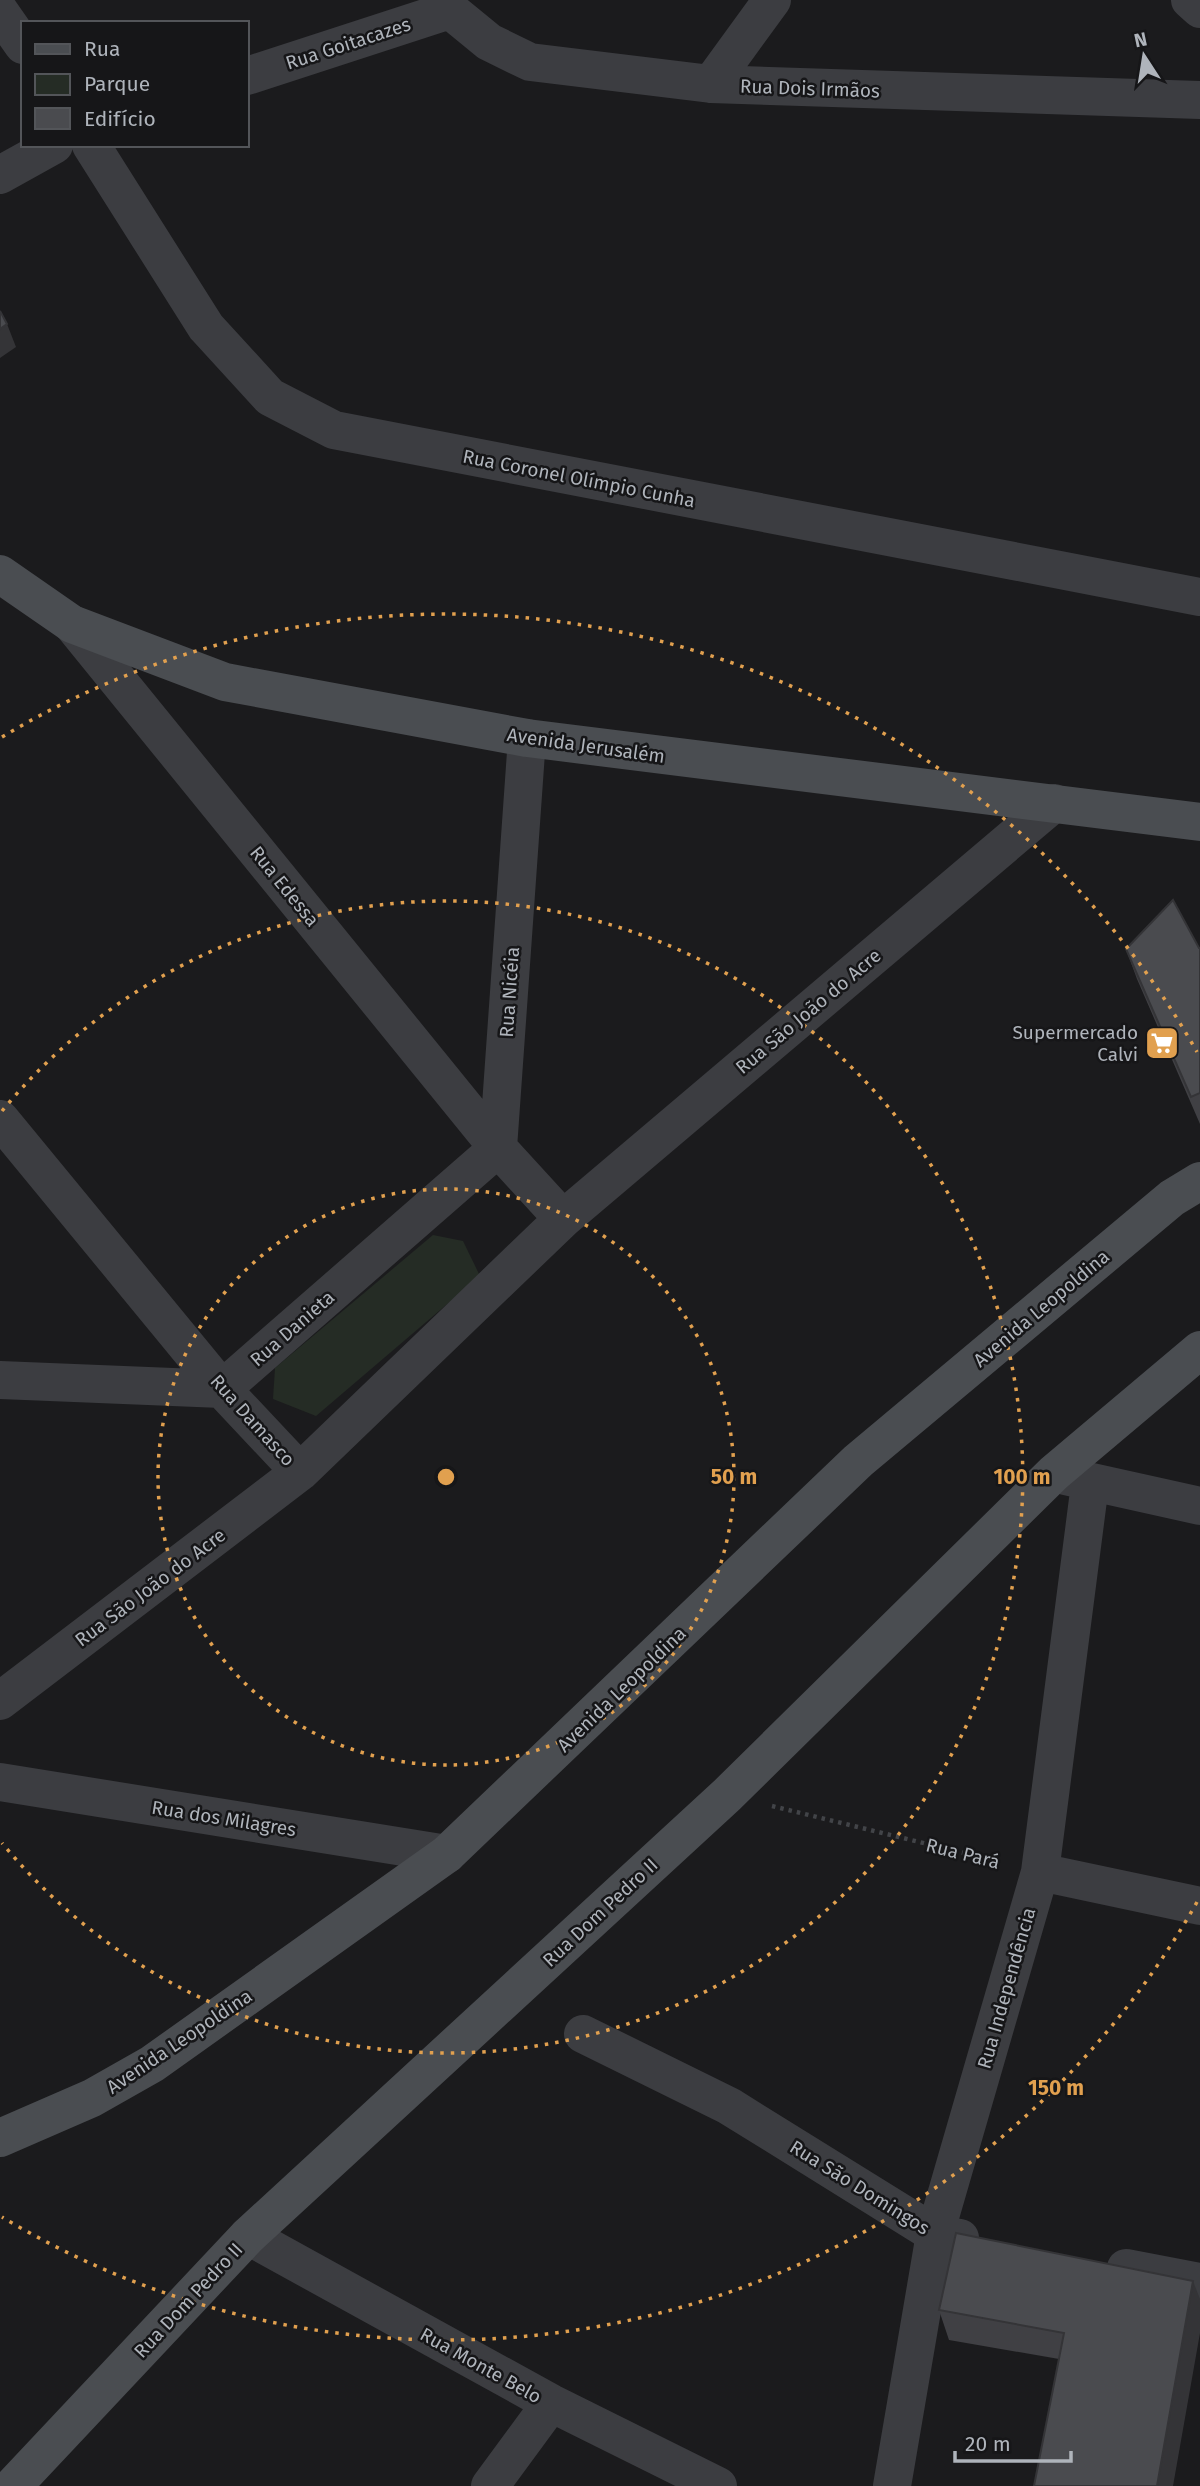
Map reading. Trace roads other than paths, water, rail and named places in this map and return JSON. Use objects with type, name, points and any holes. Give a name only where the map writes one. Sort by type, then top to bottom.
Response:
[{"type":"street","points":[[711,85],[772,0]]},
{"type":"street","points":[[1189,0],[1200,9]]},
{"type":"street","name":"Rua Dois Irmãos","points":[[447,5],[489,43],[530,62],[711,85],[1200,100]]},
{"type":"street","name":"Rua Goitacazes","points":[[248,76],[447,5]]},
{"type":"street","points":[[0,12],[21,42]]},
{"type":"street","points":[[0,175],[50,147]]},
{"type":"street","name":"Rua Coronel Olímpio Cunha","points":[[92,147],[206,327],[270,397],[334,430],[1200,597]]},
{"type":"street","name":"Avenida Jerusalém","points":[[0,574],[72,624],[225,682],[527,738],[1200,822]]},
{"type":"street","name":"Rua Edessa","points":[[72,624],[498,1148]]},
{"type":"street","name":"Rua Nicéia","points":[[498,1148],[527,738]]},
{"type":"street","name":"Rua São João do Acre","points":[[563,1219],[1054,803]]},
{"type":"street","name":"Rua Damasco","points":[[0,1119],[222,1389],[300,1472],[563,1219]]},
{"type":"street","points":[[498,1148],[563,1219]]},
{"type":"street","name":"Rua Danieta","points":[[222,1389],[498,1148]]},
{"type":"street","name":"Avenida Leopoldina","points":[[0,2138],[92,2098],[152,2064],[447,1854],[858,1461],[1172,1198],[1200,1181]]},
{"type":"street","name":"Rua Dom Pedro II","points":[[32,2479],[248,2236],[727,1796],[1054,1473],[1200,1350]]},
{"type":"street","points":[[0,1380],[222,1389]]},
{"type":"street","name":"Rua São João do Acre","points":[[0,1701],[300,1472]]},
{"type":"street","points":[[1054,1473],[1090,1484],[1200,1506]]},
{"type":"street","name":"Rua Independência","points":[[892,2486],[935,2234],[1040,1872],[1090,1484]]},
{"type":"street","name":"Rua dos Milagres","points":[[0,1782],[447,1854]]},
{"type":"street","points":[[1040,1872],[1200,1906]]},
{"type":"street","name":"Rua São Domingos","points":[[583,2034],[729,2106],[935,2234],[988,2243]]},
{"type":"street","name":"Rua Monte Belo","points":[[248,2236],[551,2403],[718,2486]]},
{"type":"street","points":[[1094,2263],[1200,2282]]},
{"type":"street","points":[[490,2486],[551,2403]]},
{"type":"place","name":"Supermercado Calvi","points":[[1162,1043]]}]
